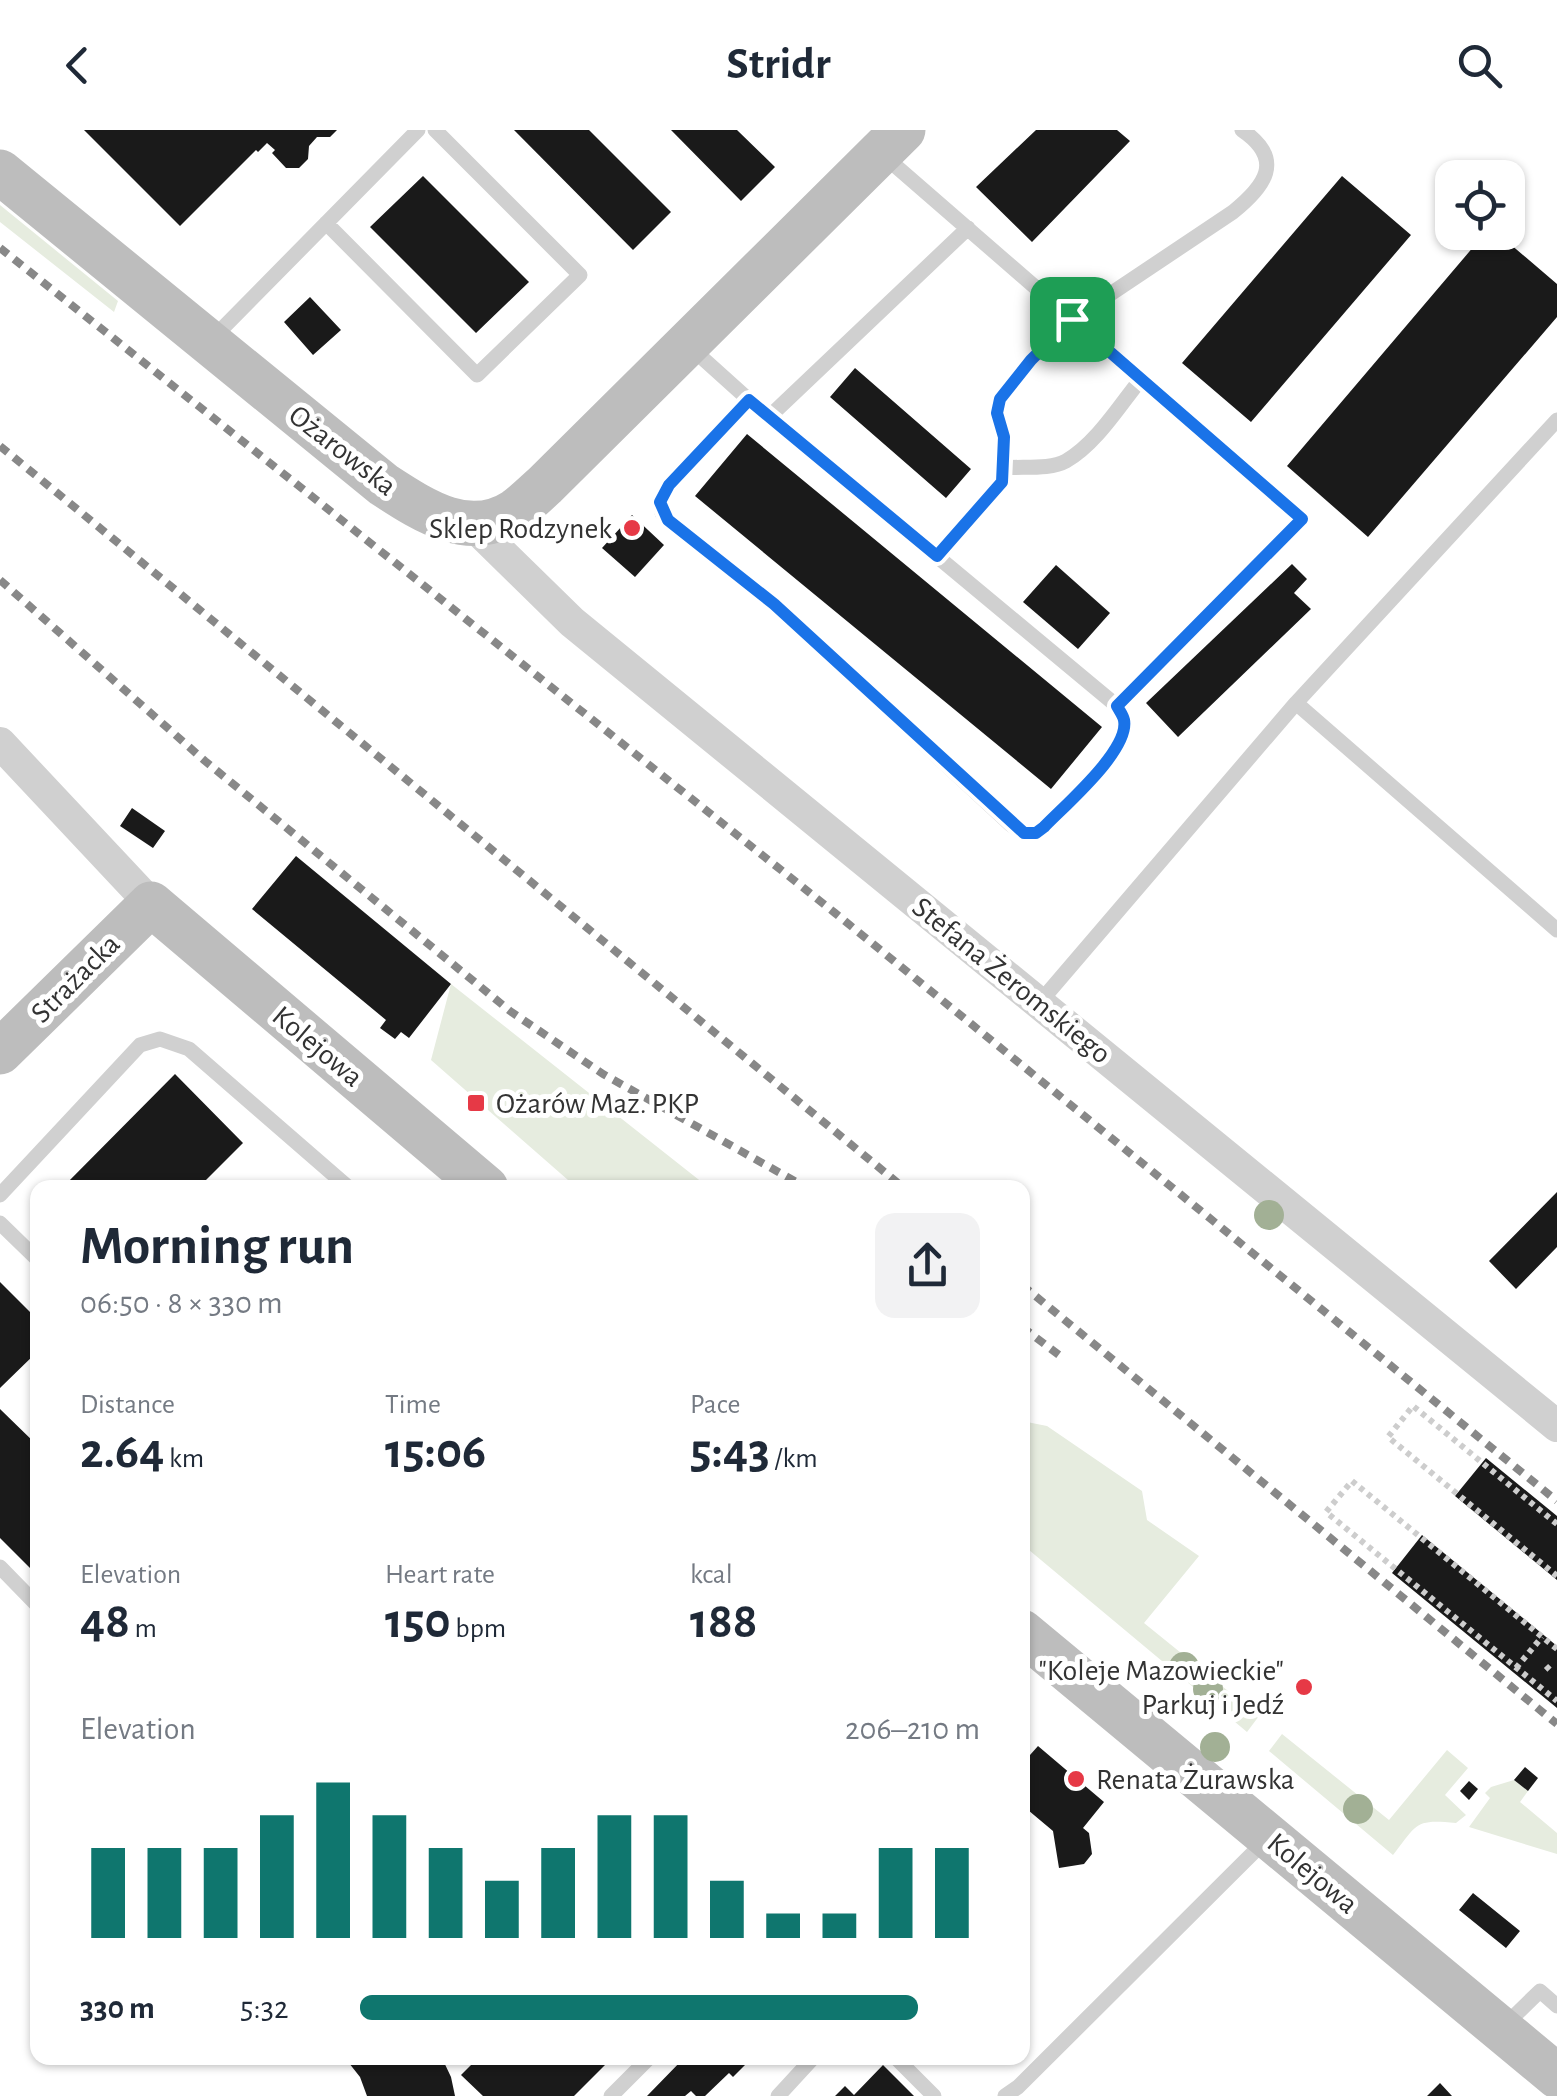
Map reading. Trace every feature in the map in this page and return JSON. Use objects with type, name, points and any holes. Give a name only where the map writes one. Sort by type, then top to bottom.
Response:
[{"type":"street","points":[[474,526],[513,513],[891,141]]},
{"type":"street","name":"Ożarowska","points":[[0,172],[384,486],[429,515],[474,526]]},
{"type":"street","name":"Stefana Żeromskiego","points":[[474,526],[572,622],[1557,1426]]},
{"type":"street","points":[[0,743],[150,904]]},
{"type":"street","name":"Strażacka","points":[[0,1052],[150,904]]},
{"type":"street","name":"Kolejowa","points":[[150,904],[477,1180]]},
{"type":"street","name":"Kolejowa","points":[[1030,1639],[1557,2076]]},
{"type":"lane","points":[[209,342],[418,130]]},
{"type":"lane","points":[[326,223],[477,376],[580,275],[434,130]]},
{"type":"lane","points":[[937,556],[1002,482],[1004,437],[997,413],[1000,399],[1031,360],[1072,319],[1233,212],[1265,181],[1268,168],[1263,152],[1242,130]]},
{"type":"lane","points":[[891,141],[968,228],[1302,519],[1117,706]]},
{"type":"lane","points":[[769,417],[968,228]]},
{"type":"lane","points":[[687,344],[769,417],[1117,706],[1124,720],[1124,732],[1114,753],[1036,833],[1024,833],[1010,824],[774,604],[662,513],[660,502],[669,485],[749,400]]},
{"type":"lane","points":[[1003,468],[1066,461],[1089,441],[1141,379]]},
{"type":"lane","points":[[1040,1002],[1296,703],[1557,420]]},
{"type":"lane","points":[[1296,703],[1557,930]]},
{"type":"lane","points":[[0,1195],[140,1045],[160,1039],[189,1050],[340,1180]]},
{"type":"lane","points":[[0,1223],[30,1252]]},
{"type":"lane","points":[[0,1567],[30,1598]]},
{"type":"lane","points":[[1004,2096],[1018,2088],[1269,1837]]},
{"type":"lane","points":[[1501,2028],[1540,1991],[1557,2006]]},
{"type":"lane","points":[[611,2096],[643,2065]]},
{"type":"lane","points":[[778,2096],[807,2065]]},
{"type":"lane","points":[[903,2065],[934,2096]]},
{"type":"path","points":[[1557,1524],[1413,1406],[1388,1437],[1557,1576]]},
{"type":"path","points":[[1557,1649],[1352,1481],[1326,1512],[1557,1701]]},
{"type":"path","points":[[1516,1668],[1532,1655],[1542,1636]]},
{"type":"shaded area","points":[[0,205],[118,301],[114,312],[0,222]]},
{"type":"shaded area","points":[[451,984],[699,1180],[568,1180],[431,1060]]},
{"type":"shaded area","points":[[1030,1423],[1047,1426],[1142,1491],[1147,1520],[1199,1556],[1144,1623],[1259,1716],[1247,1732],[1030,1551]]},
{"type":"shaded area","points":[[1282,1734],[1389,1820],[1447,1750],[1468,1768],[1445,1795],[1466,1815],[1456,1823],[1418,1826],[1393,1855],[1269,1751]]},
{"type":"shaded area","points":[[1514,1780],[1528,1791],[1520,1802],[1557,1833],[1557,1854],[1469,1827],[1490,1798],[1485,1793],[1491,1787]]},
{"type":"building","points":[[84,130],[337,130],[330,137],[317,137],[309,146],[308,159],[299,168],[286,168],[267,143],[180,226]]},
{"type":"building","points":[[514,130],[589,130],[671,212],[633,250]]},
{"type":"building","points":[[671,130],[737,130],[775,167],[741,201]]},
{"type":"building","points":[[1036,130],[1117,130],[1130,141],[1032,242],[976,187]]},
{"type":"building","points":[[423,176],[529,282],[476,333],[370,227]]},
{"type":"building","points":[[1342,176],[1411,235],[1251,422],[1182,363]]},
{"type":"building","points":[[1471,250],[1517,250],[1557,284],[1557,317],[1368,537],[1287,466]]},
{"type":"building","points":[[310,297],[341,330],[313,355],[284,322]]},
{"type":"building","points":[[855,368],[971,469],[946,498],[830,397]]},
{"type":"building","points":[[747,434],[1102,727],[1051,789],[695,496]]},
{"type":"building","points":[[632,515],[664,545],[635,577],[602,548]]},
{"type":"building","points":[[1292,564],[1307,579],[1294,593],[1311,609],[1178,737],[1146,703]]},
{"type":"building","points":[[1056,565],[1110,613],[1078,649],[1023,602]]},
{"type":"building","points":[[132,808],[165,831],[153,848],[120,826]]},
{"type":"building","points":[[296,856],[451,984],[409,1038],[401,1032],[395,1039],[380,1028],[386,1020],[252,909]]},
{"type":"building","points":[[175,1074],[243,1143],[206,1180],[70,1180]]},
{"type":"building","points":[[1557,1192],[1557,1247],[1516,1289],[1489,1261]]},
{"type":"building","points":[[0,1282],[30,1312],[30,1359],[0,1388]]},
{"type":"building","points":[[0,1409],[30,1438],[30,1568],[0,1538]]},
{"type":"building","points":[[1486,1458],[1557,1516],[1557,1580],[1455,1496]]},
{"type":"building","points":[[1422,1535],[1557,1646],[1557,1708],[1392,1573]]},
{"type":"building","points":[[1038,1746],[1104,1802],[1083,1828],[1089,1833],[1092,1854],[1084,1864],[1059,1868],[1053,1831],[1030,1812],[1030,1755]]},
{"type":"building","points":[[1525,1767],[1538,1778],[1528,1791],[1514,1780]]},
{"type":"building","points":[[1469,1781],[1478,1789],[1469,1800],[1460,1791]]},
{"type":"building","points":[[1473,1893],[1520,1931],[1506,1948],[1459,1910]]},
{"type":"building","points":[[351,2065],[445,2065],[455,2096],[367,2096]]},
{"type":"building","points":[[471,2065],[605,2065],[574,2096],[483,2096],[461,2075]]},
{"type":"building","points":[[677,2065],[745,2065],[733,2077],[729,2073],[705,2096],[696,2096],[691,2091],[685,2096],[647,2096]]},
{"type":"building","points":[[883,2065],[914,2096],[835,2096],[845,2086],[854,2095]]},
{"type":"building","points":[[1440,2083],[1452,2096],[1427,2096]]},
{"type":"railway","points":[[0,248],[835,913],[1557,1501]]},
{"type":"railway","points":[[0,446],[894,1180]]},
{"type":"railway","points":[[0,580],[205,761],[510,1011],[603,1074],[793,1180]]},
{"type":"railway","points":[[1030,1292],[1557,1724]]},
{"type":"railway","points":[[1030,1333],[1059,1355]]},
{"type":"place","name":"Sklep Rodzynek","points":[[632,528]]},
{"type":"place","name":"Ożarów Maz. PKP","points":[[476,1103]]},
{"type":"place","name":"\"Koleje Mazowieckie\" Parkuj i Jedź","points":[[1304,1687]]},
{"type":"place","name":"Renata Żurawska","points":[[1076,1779]]},
{"type":"route","points":[[1072,319],[1302,519],[1117,706],[1124,720],[1124,732],[1114,753],[1044,827],[1036,833],[1024,833],[774,604],[668,520],[660,502],[669,485],[749,400],[937,556],[1002,482],[1004,437],[997,413],[1000,399],[1031,360],[1072,319]]}]
